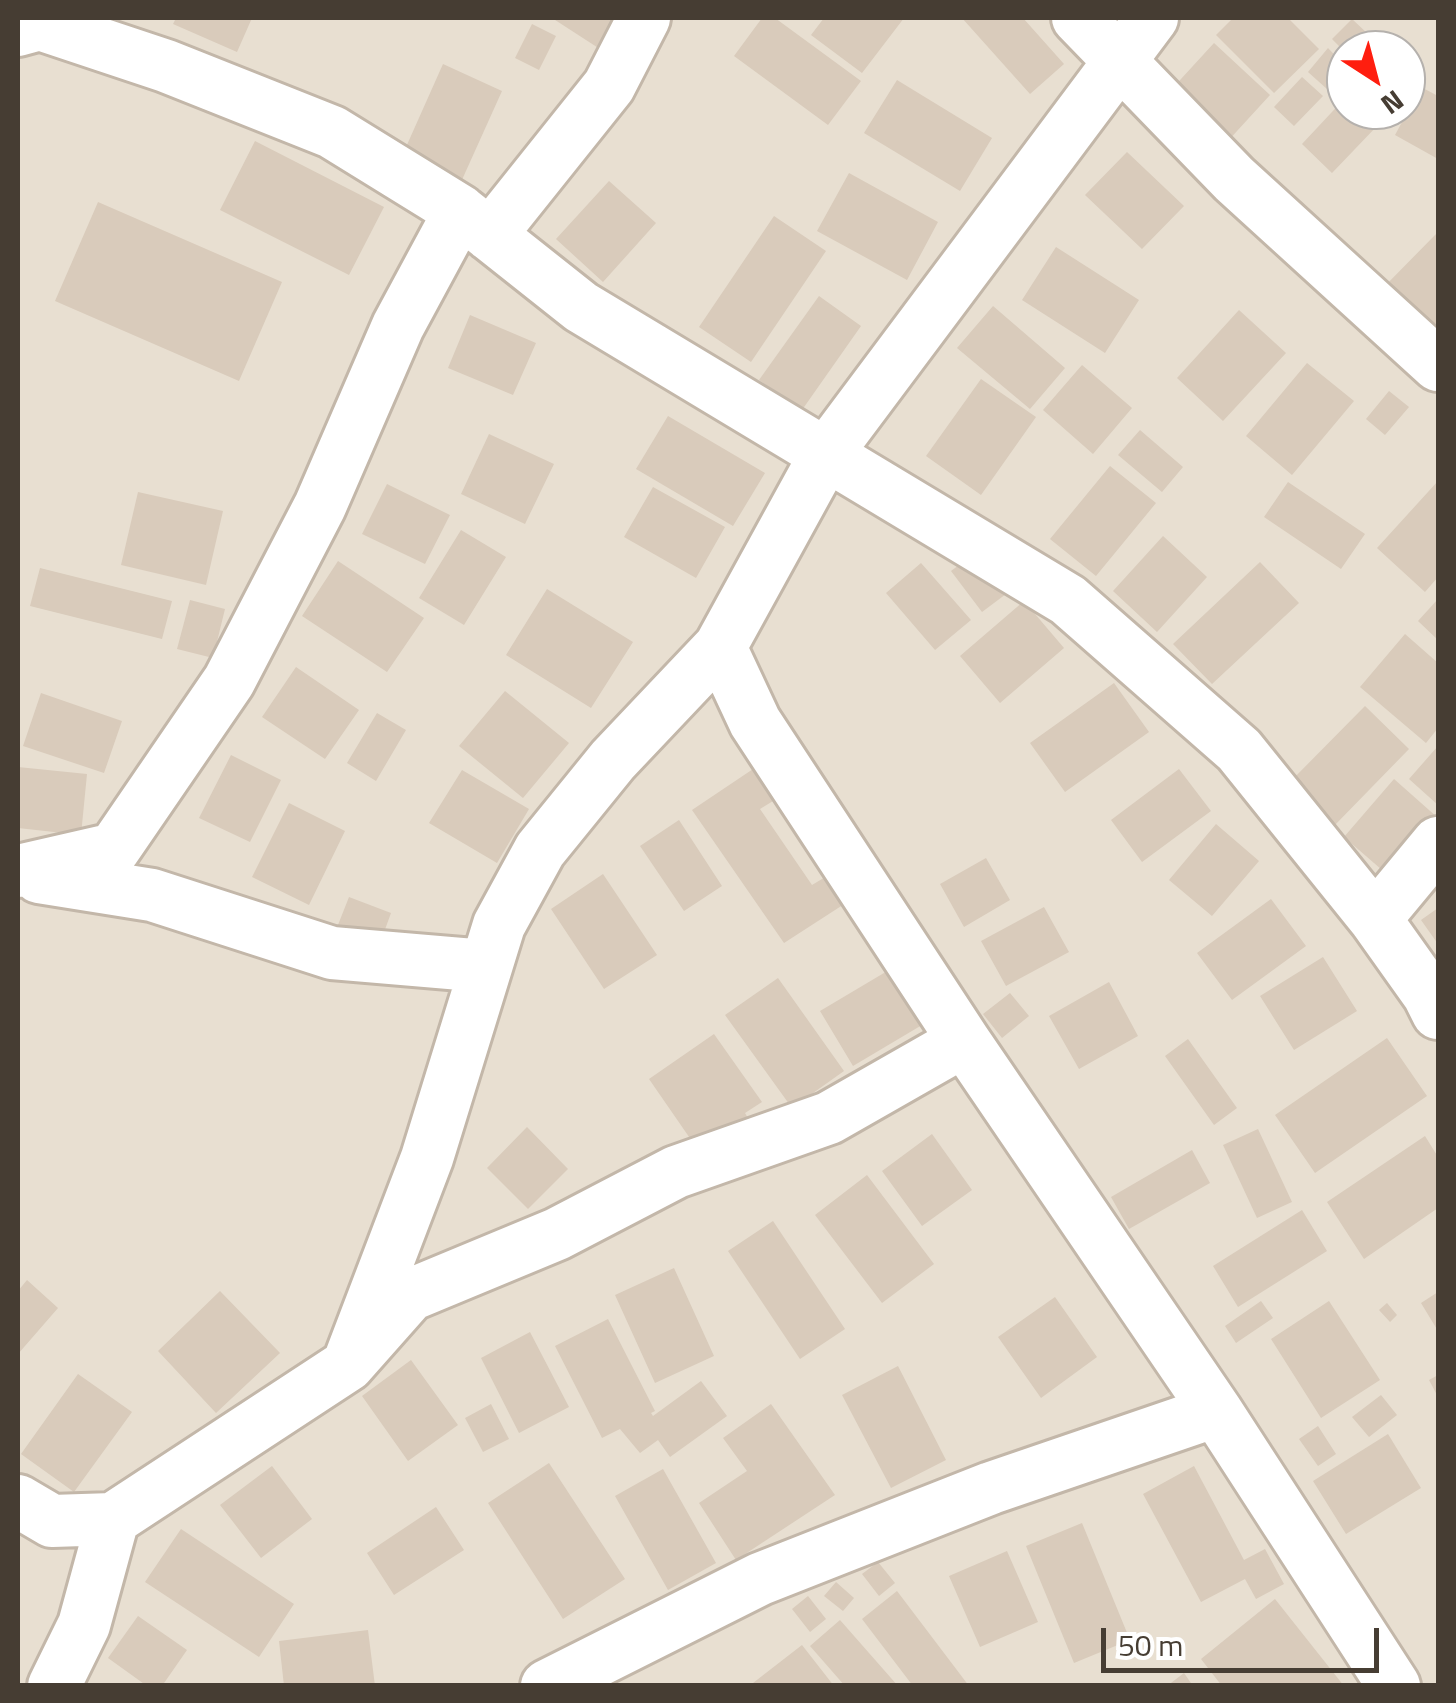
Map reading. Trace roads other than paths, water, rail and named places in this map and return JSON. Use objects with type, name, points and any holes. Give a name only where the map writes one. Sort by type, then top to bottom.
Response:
[{"type":"street","points":[[18,872],[114,849],[219,696],[320,506],[398,326],[475,223],[610,86],[644,18]]},
{"type":"street","points":[[1078,18],[1234,179],[1438,365]]},
{"type":"street","points":[[348,1365],[427,1158],[498,925],[540,850],[612,760],[720,647],[826,454],[1152,18]]},
{"type":"street","points":[[18,30],[40,24],[166,66],[332,132],[475,223],[581,307],[1068,600],[1240,750],[1375,919],[1438,1013]]},
{"type":"street","points":[[720,647],[755,722],[964,1040],[1216,1410],[1394,1686]]},
{"type":"street","points":[[1375,919],[1438,843]]},
{"type":"street","points":[[18,872],[152,895],[332,952],[484,966]]},
{"type":"street","points":[[18,1501],[52,1522],[113,1518],[348,1365],[410,1295],[557,1234],[676,1172],[830,1118],[964,1040]]},
{"type":"street","points":[[547,1686],[760,1579],[991,1488],[1216,1410]]},
{"type":"street","points":[[54,1686],[84,1625],[113,1518]]}]
